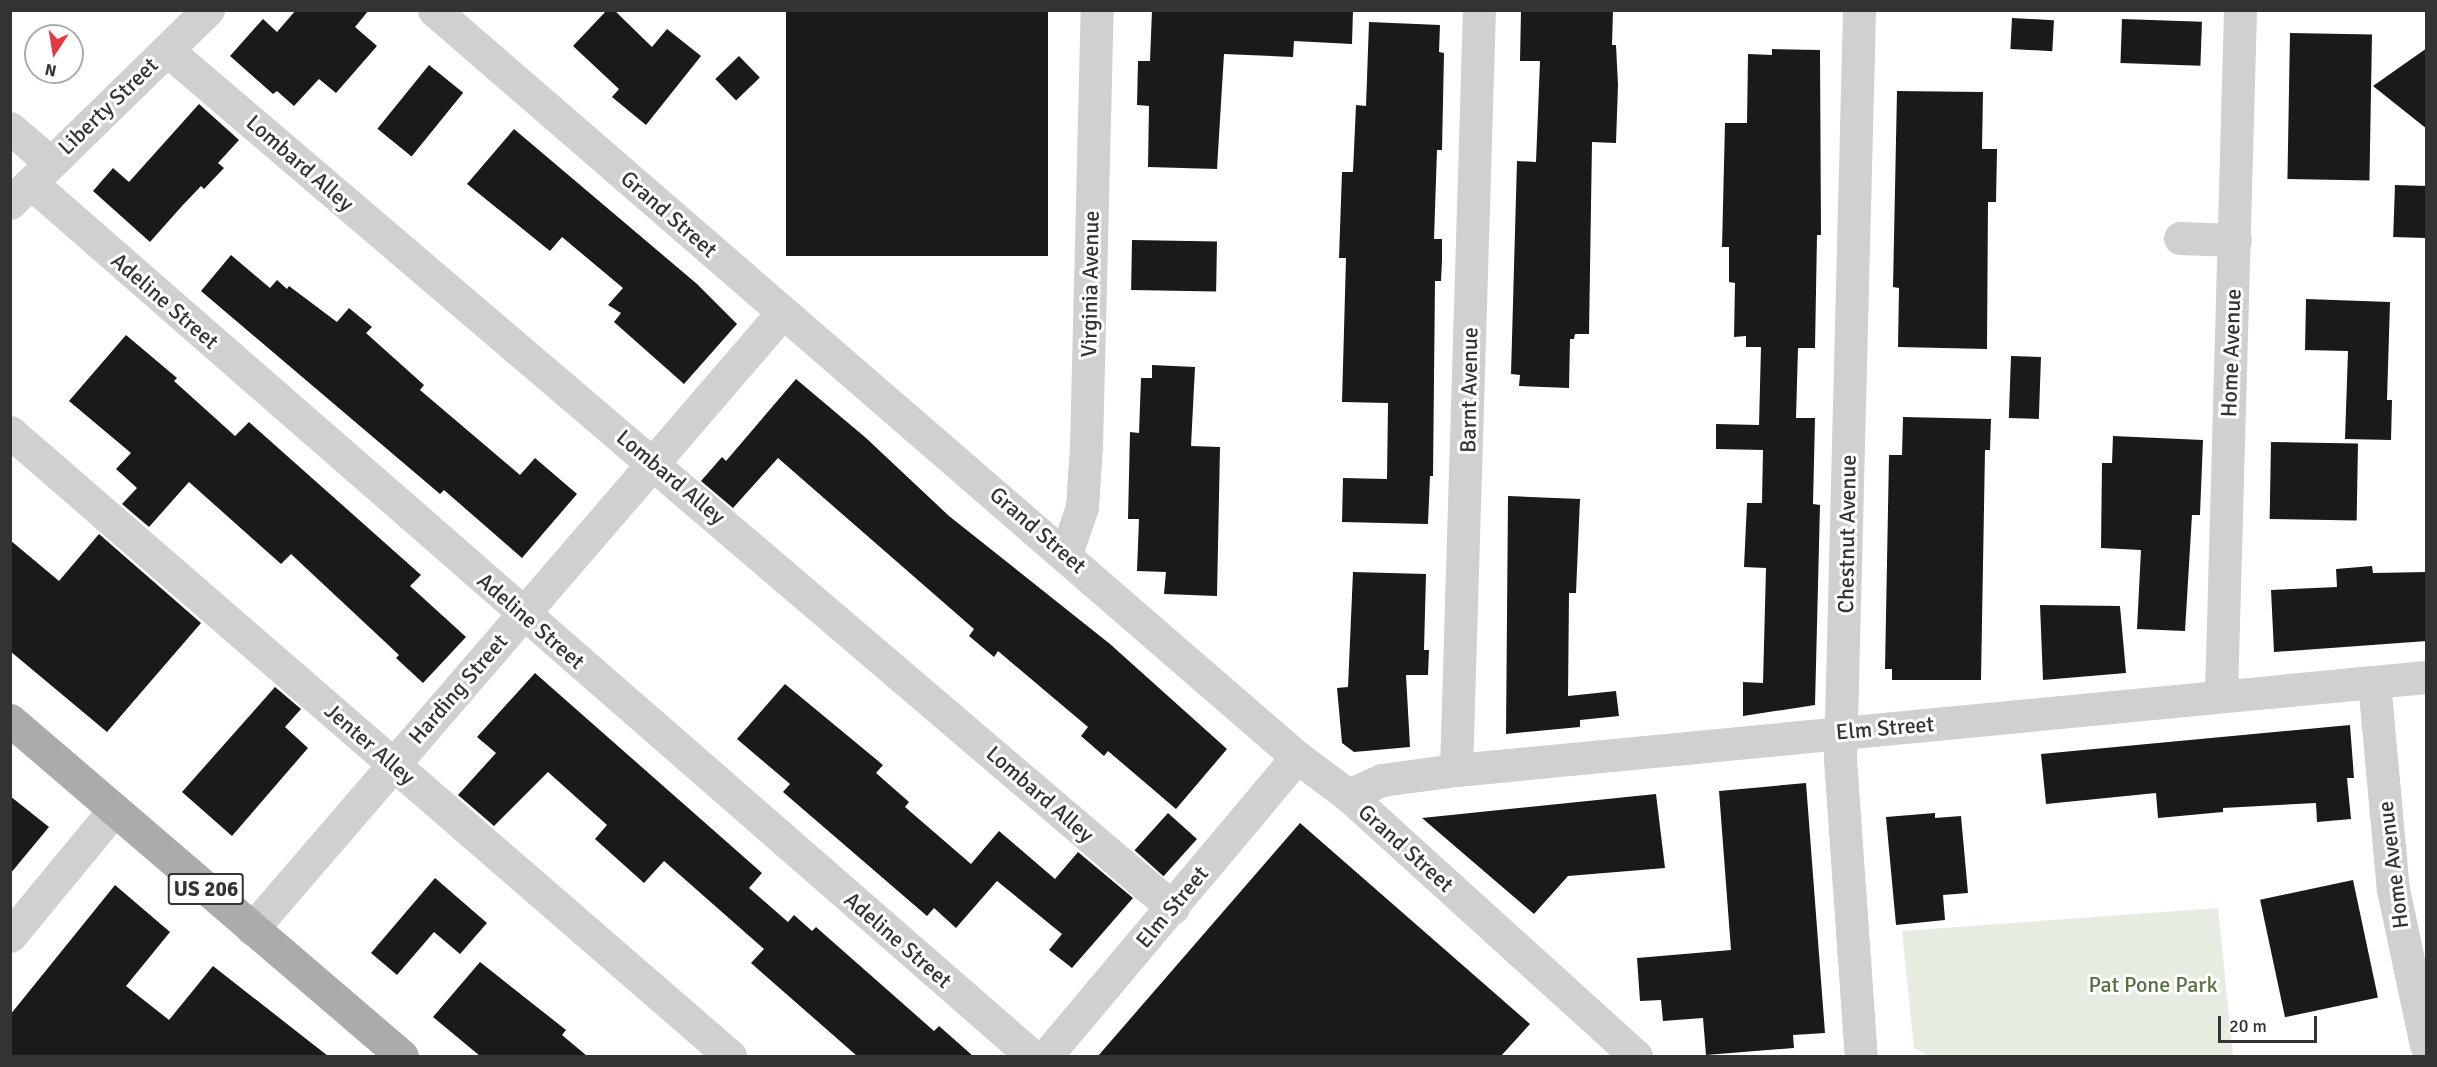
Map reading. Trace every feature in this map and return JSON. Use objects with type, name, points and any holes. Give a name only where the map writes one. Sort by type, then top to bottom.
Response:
[{"type":"main road","name":"US 206","points":[[10,720],[402,1056]]},
{"type":"street","name":"Grand Street","points":[[434,10],[782,313],[1066,554],[1297,757],[1348,795],[1636,1056]]},
{"type":"street","name":"Virginia Avenue","points":[[1066,554],[1080,518],[1086,447],[1096,10]]},
{"type":"street","name":"Barnt Avenue","points":[[1456,770],[1479,10]]},
{"type":"street","name":"Chestnut Avenue","points":[[1859,10],[1840,732],[1861,1056]]},
{"type":"street","name":"Home Avenue","points":[[2221,695],[2240,10]]},
{"type":"street","name":"Liberty Street","points":[[30,183],[184,25]]},
{"type":"street","name":"Lombard Alley","points":[[184,25],[654,463],[1173,908]]},
{"type":"street","name":"Adeline Street","points":[[10,128],[30,183],[1032,1056]]},
{"type":"street","points":[[2180,238],[2235,240]]},
{"type":"street","name":"Harding Street","points":[[252,929],[782,313]]},
{"type":"street","name":"Jenter Alley","points":[[10,432],[730,1056]]},
{"type":"street","name":"Elm Street","points":[[1348,795],[1382,780],[1456,770],[2427,676]]},
{"type":"street","name":"Home Avenue","points":[[2374,682],[2393,889],[2427,1045]]},
{"type":"street","name":"Elm Street","points":[[1046,1056],[1173,908],[1297,757]]},
{"type":"street","points":[[10,936],[114,810]]},
{"type":"green space","name":"Pat Pone Park","points":[[2218,908],[2233,1056],[1929,1056],[1914,1048],[1902,931]]},
{"type":"building","points":[[296,10],[369,10],[355,27],[377,46],[336,93],[319,79],[294,106],[277,91],[273,94],[230,56],[263,19],[277,32]]},
{"type":"building","points":[[607,10],[614,10],[652,47],[667,29],[701,56],[646,125],[612,97],[619,89],[573,46]]},
{"type":"building","points":[[786,10],[1048,10],[1048,256],[786,256]]},
{"type":"building","points":[[1152,10],[1353,10],[1352,44],[1294,41],[1293,57],[1224,54],[1217,169],[1148,167],[1149,106],[1137,105],[1138,61],[1150,61]]},
{"type":"building","points":[[1521,10],[1613,10],[1612,45],[1616,45],[1618,85],[1616,143],[1592,142],[1589,334],[1575,334],[1574,339],[1570,339],[1569,388],[1519,386],[1520,375],[1511,374],[1517,161],[1536,162],[1540,61],[1520,61]]},
{"type":"building","points":[[2012,18],[2054,20],[2052,51],[2010,49]]},
{"type":"building","points":[[2122,19],[2202,22],[2200,66],[2120,63]]},
{"type":"building","points":[[1369,22],[1440,25],[1439,52],[1444,53],[1442,150],[1437,150],[1434,239],[1442,239],[1442,261],[1441,281],[1435,281],[1433,476],[1430,476],[1428,524],[1342,522],[1343,478],[1387,479],[1388,403],[1342,402],[1346,258],[1339,258],[1342,172],[1353,172],[1356,105],[1366,106]]},
{"type":"building","points":[[2290,33],[2372,34],[2369,180],[2287,179]]},
{"type":"building","points":[[2427,48],[2427,129],[2373,86]]},
{"type":"building","points":[[1772,49],[1820,50],[1821,235],[1817,235],[1815,348],[1798,348],[1796,418],[1815,418],[1813,504],[1820,505],[1815,705],[1743,716],[1743,682],[1763,683],[1766,568],[1744,567],[1747,503],[1762,503],[1763,450],[1716,449],[1716,424],[1759,425],[1761,347],[1746,347],[1746,336],[1734,337],[1735,283],[1729,282],[1729,247],[1722,247],[1725,123],[1747,123],[1748,54],[1772,55]]},
{"type":"building","points":[[739,56],[760,78],[736,101],[715,79]]},
{"type":"building","points":[[429,65],[463,93],[412,156],[377,129]]},
{"type":"building","points":[[1897,91],[1983,92],[1982,149],[1997,149],[1996,202],[1988,202],[1987,349],[1898,347],[1899,288],[1893,287]]},
{"type":"building","points":[[199,104],[239,140],[218,163],[224,168],[204,189],[201,186],[150,242],[93,191],[113,168],[129,182]]},
{"type":"building","points":[[514,129],[697,284],[737,324],[684,384],[614,322],[621,313],[608,305],[623,288],[562,237],[550,251],[467,184]]},
{"type":"building","points":[[2395,185],[2426,186],[2425,238],[2393,237]]},
{"type":"building","points":[[1132,240],[1217,241],[1216,291],[1131,290]]},
{"type":"building","points":[[231,255],[270,288],[277,280],[287,289],[289,286],[337,322],[349,308],[372,327],[366,333],[424,385],[420,390],[520,475],[535,458],[577,494],[522,558],[444,490],[440,494],[201,291]]},
{"type":"building","points":[[2306,299],[2390,302],[2387,400],[2392,400],[2391,440],[2345,439],[2348,351],[2305,350]]},
{"type":"building","points":[[126,335],[177,378],[174,381],[235,436],[249,422],[421,575],[410,586],[466,637],[423,683],[396,658],[399,655],[291,554],[281,564],[189,482],[149,527],[122,504],[137,488],[116,469],[131,453],[69,401]]},
{"type":"building","points":[[2011,356],[2041,357],[2039,419],[2009,418]]},
{"type":"building","points":[[1152,365],[1195,367],[1191,446],[1220,447],[1217,596],[1164,594],[1166,572],[1137,571],[1139,519],[1128,519],[1130,432],[1139,433],[1141,378],[1152,378]]},
{"type":"building","points":[[796,379],[866,438],[949,516],[1110,644],[1227,749],[1176,809],[1108,751],[1104,756],[1081,736],[1088,727],[998,651],[994,657],[969,636],[974,629],[778,458],[733,508],[701,481],[722,457],[726,461]]},
{"type":"building","points":[[1903,417],[1991,419],[1990,450],[1985,450],[1981,680],[1892,680],[1892,669],[1885,669],[1889,455],[1902,455]]},
{"type":"building","points":[[2113,436],[2203,440],[2200,515],[2192,515],[2185,631],[2137,629],[2141,550],[2101,548],[2102,463],[2112,463]]},
{"type":"building","points":[[2271,442],[2358,444],[2357,521],[2270,519]]},
{"type":"building","points":[[1508,496],[1580,499],[1576,593],[1569,593],[1568,696],[1616,691],[1619,716],[1580,720],[1580,727],[1506,734]]},
{"type":"building","points":[[99,534],[201,623],[107,732],[10,651],[10,540],[59,581]]},
{"type":"building","points":[[2372,566],[2373,573],[2427,572],[2427,641],[2274,652],[2271,590],[2337,587],[2336,569]]},
{"type":"building","points":[[1353,572],[1426,574],[1424,650],[1429,650],[1428,675],[1406,675],[1410,747],[1354,752],[1342,743],[1337,688],[1348,687]]},
{"type":"building","points":[[2040,605],[2120,606],[2126,673],[2043,680]]},
{"type":"building","points":[[535,673],[762,873],[749,888],[788,922],[794,915],[812,931],[816,927],[934,1031],[939,1026],[973,1056],[857,1056],[751,963],[764,949],[664,861],[644,883],[595,839],[607,825],[548,772],[494,826],[458,795],[496,753],[477,737]]},
{"type":"building","points":[[785,684],[883,765],[876,773],[909,802],[905,807],[971,864],[999,831],[1055,879],[1078,852],[1133,898],[1072,968],[1049,950],[1062,934],[997,881],[956,928],[934,908],[927,916],[783,792],[790,784],[737,739]]},
{"type":"building","points":[[275,687],[301,709],[285,727],[308,748],[232,836],[182,792]]},
{"type":"building","points":[[2350,725],[2354,778],[2347,778],[2351,819],[2317,822],[2316,803],[2223,808],[2223,812],[2158,818],[2156,793],[2046,804],[2041,754]]},
{"type":"building","points":[[1806,783],[1825,1033],[1793,1035],[1794,1048],[1706,1055],[1703,1018],[1663,1021],[1661,1000],[1640,1001],[1637,958],[1731,950],[1719,791]]},
{"type":"building","points":[[1656,794],[1665,868],[1568,876],[1534,914],[1422,818]]},
{"type":"building","points":[[10,796],[49,827],[10,874]]},
{"type":"building","points":[[1168,813],[1197,839],[1164,876],[1135,850]]},
{"type":"building","points":[[1935,813],[1935,818],[1961,816],[1968,893],[1943,895],[1945,920],[1896,925],[1886,817]]},
{"type":"building","points":[[1300,823],[1530,1024],[1501,1056],[1098,1056]]},
{"type":"building","points":[[435,878],[487,923],[460,954],[434,932],[397,975],[371,953]]},
{"type":"building","points":[[2353,880],[2378,997],[2285,1017],[2260,900]]},
{"type":"building","points":[[115,885],[170,932],[126,986],[169,1020],[213,966],[328,1056],[10,1056],[10,1015]]},
{"type":"building","points":[[480,962],[566,1030],[562,1035],[587,1056],[480,1056],[433,1017]]}]
